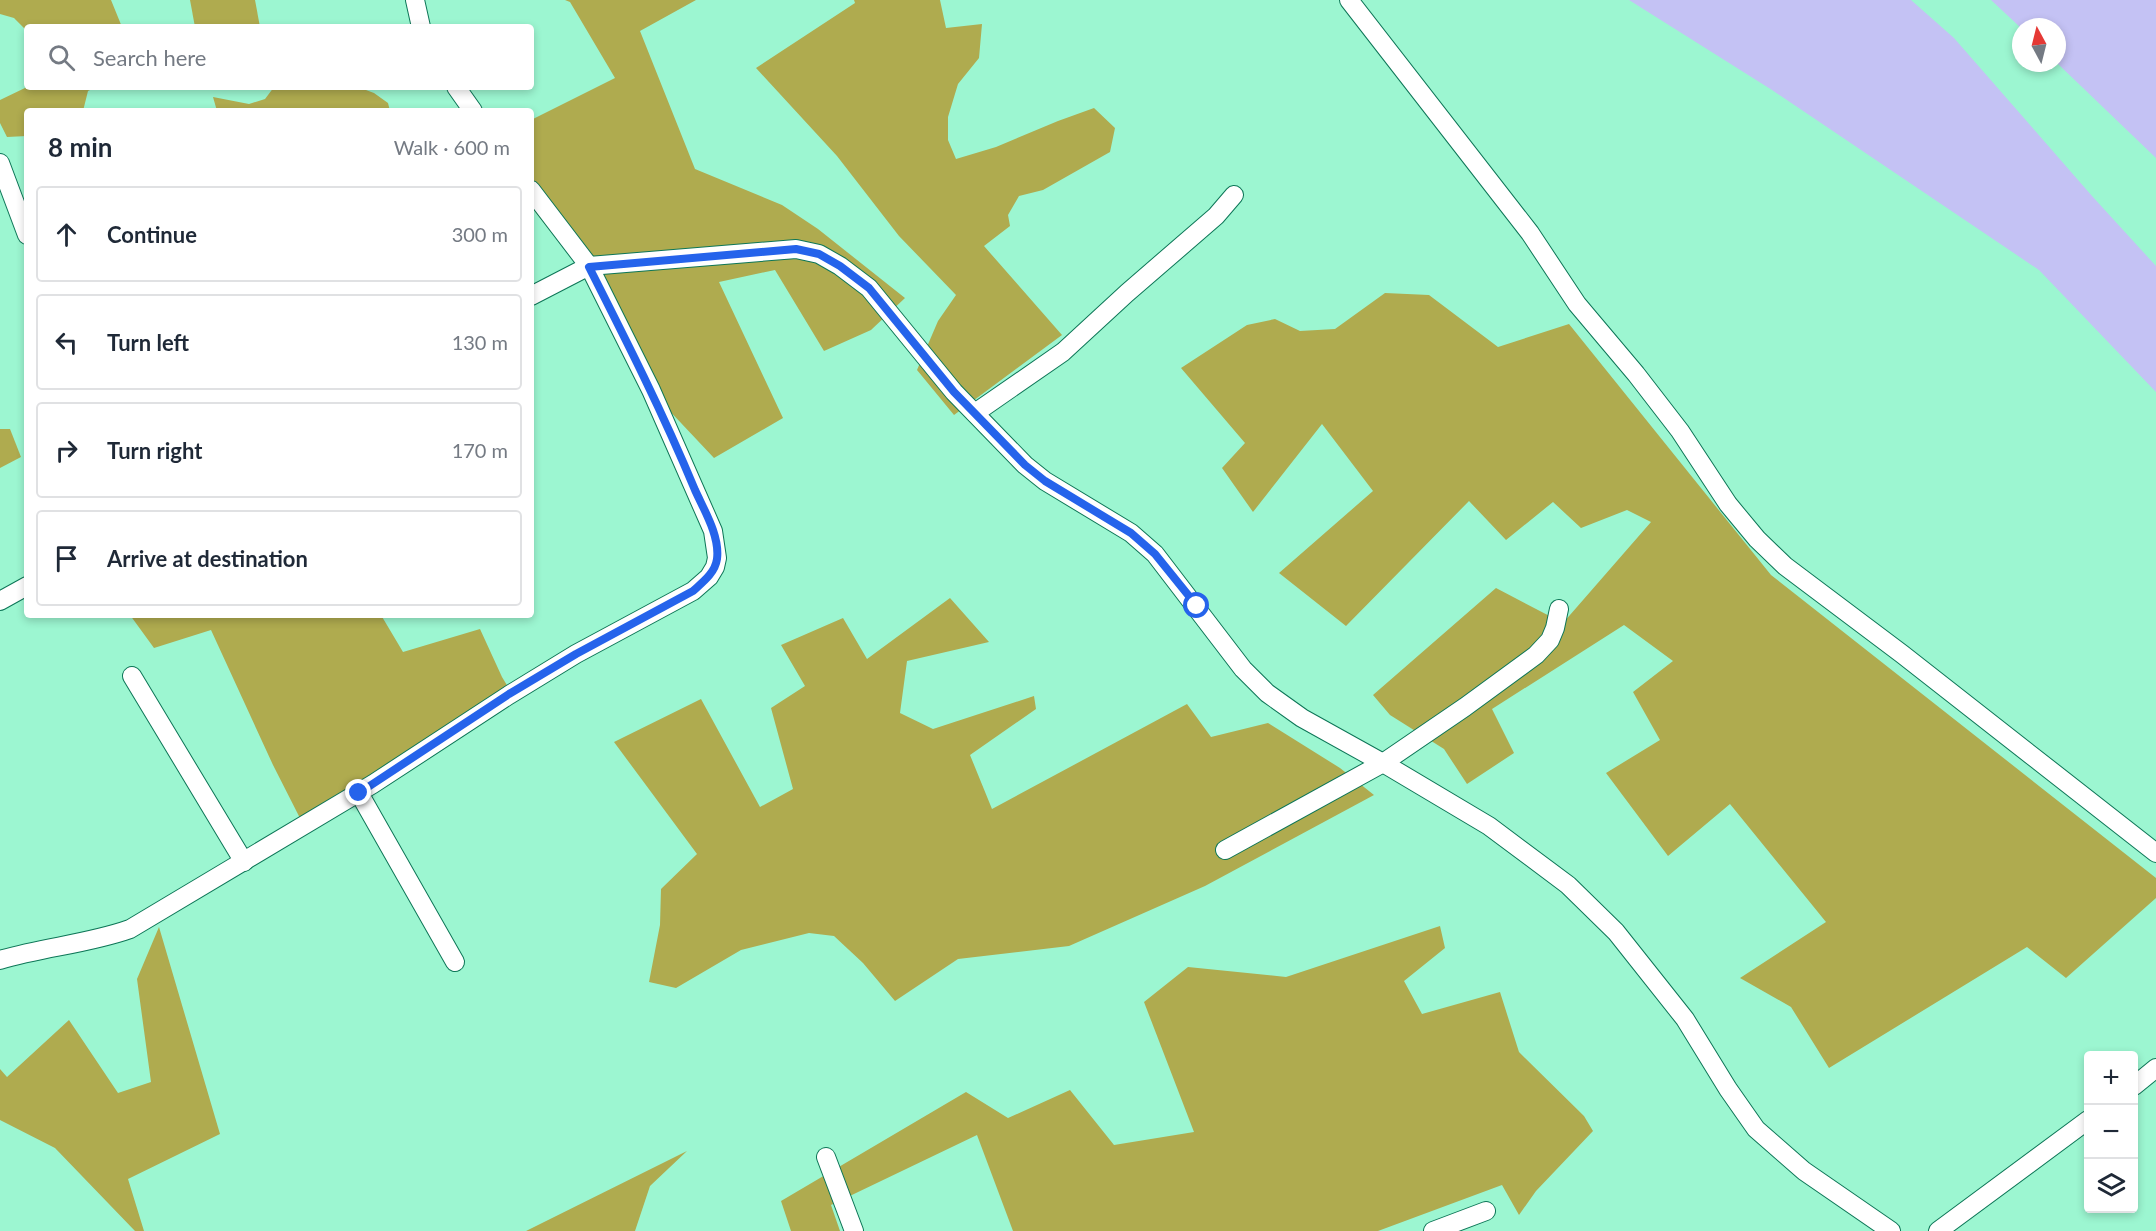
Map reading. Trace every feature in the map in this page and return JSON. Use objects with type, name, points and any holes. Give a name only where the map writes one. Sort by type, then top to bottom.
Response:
[{"type":"street","points":[[415,0],[420,24]]},
{"type":"street","points":[[1349,0],[1530,233],[1577,304],[1680,431],[1728,504],[1757,539],[1785,566],[1902,654],[2156,853]]},
{"type":"street","points":[[458,90],[471,108]]},
{"type":"street","points":[[0,163],[24,228]]},
{"type":"street","points":[[0,960],[28,952],[104,938],[130,929],[359,793],[509,694],[576,654],[693,591],[709,577],[717,558],[713,531],[651,390],[589,267],[534,194]]},
{"type":"street","points":[[975,413],[1063,352],[1216,216],[1234,195]]},
{"type":"street","points":[[534,294],[589,267],[768,250],[796,249],[819,254],[840,266],[869,288],[954,392],[1025,465],[1045,481],[1131,533],[1155,554],[1243,669],[1267,693],[1302,717],[1489,826],[1568,885],[1616,932],[1678,1011],[1756,1129],[1804,1171],[1891,1231]]},
{"type":"street","points":[[0,601],[24,588]]},
{"type":"street","points":[[1225,850],[1383,763],[1466,707],[1536,655],[1554,633],[1559,609]]},
{"type":"street","points":[[132,676],[244,862]]},
{"type":"street","points":[[359,793],[455,962]]},
{"type":"street","points":[[2138,1082],[2156,1068]]},
{"type":"street","points":[[1938,1231],[2084,1123]]},
{"type":"street","points":[[826,1157],[854,1231]]},
{"type":"street","points":[[1437,1230],[1486,1211]]},
{"type":"shaded area","points":[[0,0],[111,0],[121,24],[24,24],[24,28],[14,18],[0,14]]},
{"type":"shaded area","points":[[190,0],[255,0],[259,24],[194,24]]},
{"type":"shaded area","points":[[565,0],[696,0],[640,31],[695,169],[782,205],[818,229],[905,298],[871,330],[824,351],[775,270],[719,282],[783,418],[714,458],[632,371],[596,293],[534,210],[534,118],[615,78],[570,2]]},
{"type":"shaded area","points":[[854,0],[940,0],[946,28],[982,24],[979,58],[958,84],[948,117],[948,140],[956,159],[996,147],[1094,108],[1115,128],[1110,152],[1043,190],[1019,196],[1008,215],[1010,226],[984,246],[1062,335],[954,415],[917,370],[938,321],[956,295],[899,236],[837,156],[756,68],[855,3]]},
{"type":"shaded area","points":[[24,88],[90,90],[84,108],[24,108],[24,136],[7,137],[0,123],[0,100]]},
{"type":"shaded area","points":[[272,90],[366,90],[388,103],[389,108],[216,108],[213,97],[249,104],[265,99]]},
{"type":"shaded area","points":[[1385,293],[1429,295],[1498,347],[1569,324],[1771,575],[2156,878],[2156,898],[2066,978],[2027,947],[1829,1068],[1791,1007],[1740,978],[1826,922],[1730,804],[1668,856],[1606,773],[1660,740],[1633,692],[1673,661],[1624,625],[1492,709],[1514,753],[1467,784],[1444,749],[1390,715],[1373,695],[1496,588],[1563,623],[1651,522],[1627,510],[1581,528],[1553,502],[1506,540],[1469,501],[1346,626],[1279,573],[1373,491],[1322,424],[1253,512],[1222,468],[1245,443],[1181,368],[1247,325],[1275,319],[1300,331],[1335,329]]},
{"type":"shaded area","points":[[0,429],[10,429],[21,457],[0,468]]},
{"type":"shaded area","points":[[950,598],[989,642],[907,661],[900,713],[933,729],[1034,696],[1036,709],[970,755],[992,809],[1187,704],[1211,737],[1268,723],[1340,768],[1374,795],[1205,886],[1069,946],[958,959],[895,1001],[863,963],[834,936],[809,933],[741,950],[676,988],[649,982],[660,925],[661,889],[697,854],[614,742],[701,699],[760,807],[793,789],[771,708],[805,686],[781,645],[843,618],[867,659]]},
{"type":"shaded area","points":[[132,618],[383,618],[403,652],[480,629],[514,697],[305,828],[273,765],[211,630],[154,648]]},
{"type":"shaded area","points":[[1440,926],[1445,948],[1404,981],[1422,1014],[1500,992],[1519,1052],[1584,1116],[1593,1131],[1536,1191],[1519,1215],[1502,1185],[1378,1231],[1013,1231],[977,1135],[831,1205],[840,1231],[791,1231],[781,1201],[966,1092],[1008,1118],[1070,1090],[1114,1145],[1194,1132],[1144,1002],[1188,967],[1286,977]]},
{"type":"shaded area","points":[[159,927],[220,1134],[128,1179],[144,1231],[135,1231],[55,1148],[0,1120],[0,1069],[7,1077],[69,1020],[118,1093],[151,1082],[137,979]]},
{"type":"shaded area","points":[[687,1151],[650,1186],[635,1231],[526,1231]]},
{"type":"water","points":[[1629,0],[1911,0],[1954,38],[2156,266],[2156,392],[2039,270],[1772,90]]},
{"type":"water","points":[[1991,0],[2156,0],[2156,158],[2066,72],[2066,18],[2012,20]]},
{"type":"route","points":[[359,793],[509,694],[576,654],[693,591],[709,577],[715,567],[717,558],[713,531],[676,443],[589,267],[768,250],[796,249],[819,254],[840,266],[869,288],[954,392],[1025,465],[1045,481],[1131,533],[1155,554],[1197,606]]}]
